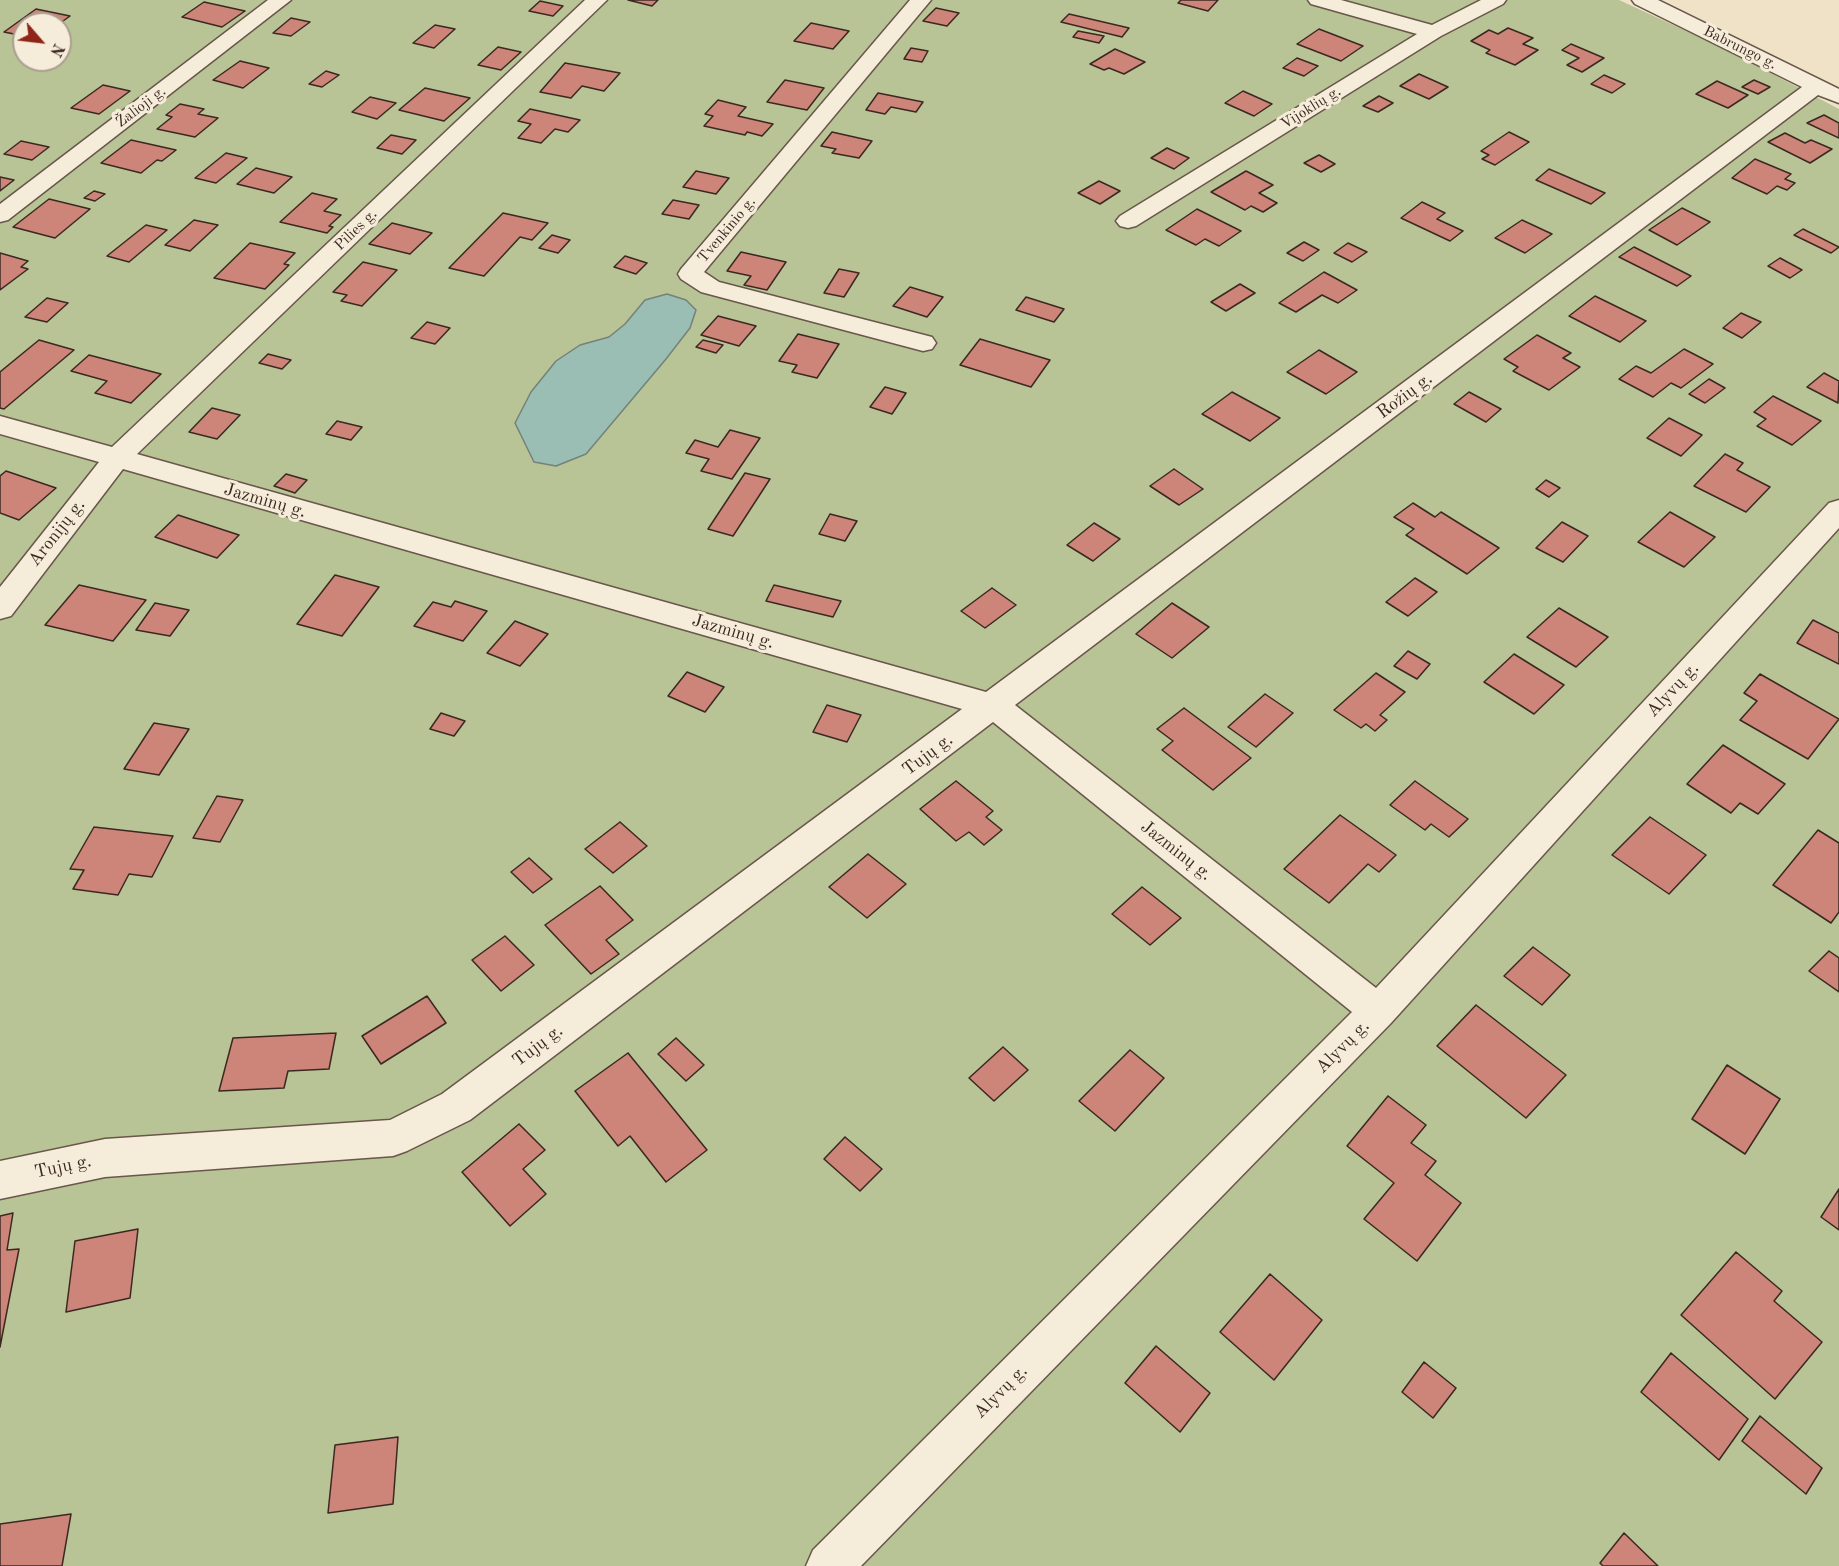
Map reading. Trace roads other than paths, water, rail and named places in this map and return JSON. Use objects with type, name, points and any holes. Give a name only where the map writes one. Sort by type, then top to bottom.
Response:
[{"type":"street","name":"Žalioji g.","points":[[0,215],[281,0]]},
{"type":"street","name":"Pilies g.","points":[[116,459],[597,0]]},
{"type":"street","name":"Tvenkinio g.","points":[[921,0],[690,274],[710,286],[923,343]]},
{"type":"street","points":[[1318,0],[1434,32]]},
{"type":"street","name":"Vijoklių g.","points":[[1128,221],[1434,32],[1496,0]]},
{"type":"street","name":"Babrungo g.","points":[[1641,0],[1828,92]]},
{"type":"street","name":"Rožių g.","points":[[994,706],[1828,92]]},
{"type":"street","name":"Jazminų g.","points":[[0,425],[994,706],[1378,1011]]},
{"type":"street","name":"Aronijų g.","points":[[0,608],[116,459]]},
{"type":"street","name":"Alyvų g.","points":[[829,1566],[1378,1011],[1839,510]]},
{"type":"street","name":"Tujų g.","points":[[0,1180],[105,1158],[393,1138],[456,1107],[994,706]]},
{"type":"water","points":[[667,294],[686,300],[696,310],[690,328],[666,359],[586,454],[556,466],[534,462],[515,423],[531,392],[556,361],[580,345],[609,337],[625,324],[645,300]]}]
